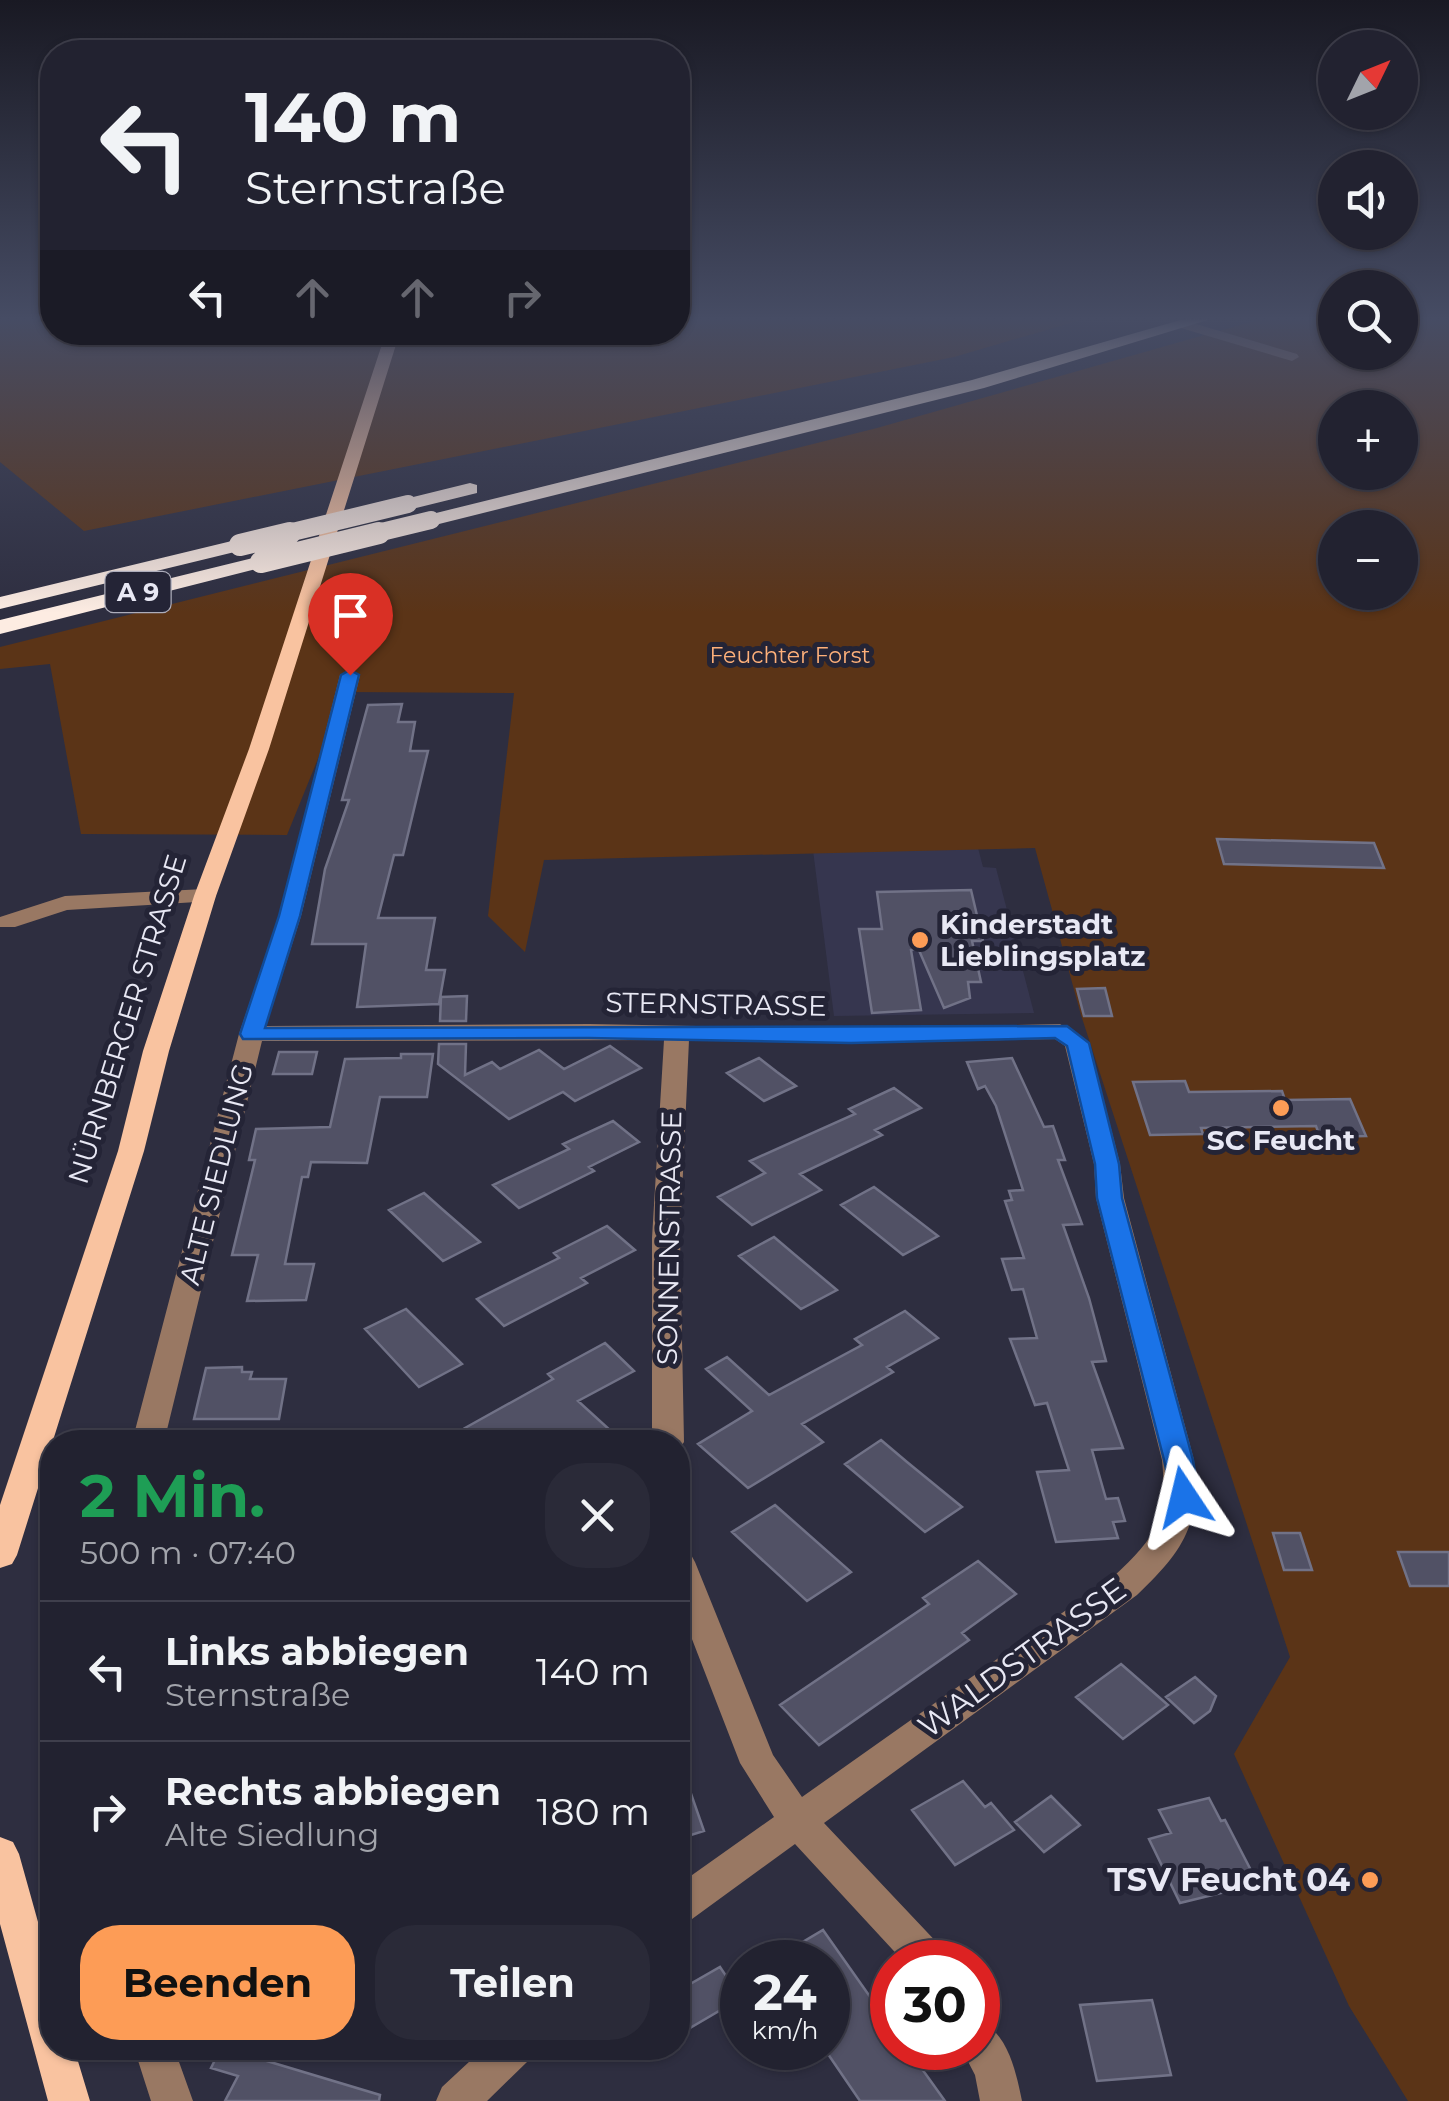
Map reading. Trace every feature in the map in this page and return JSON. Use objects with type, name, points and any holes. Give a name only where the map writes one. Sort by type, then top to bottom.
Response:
[{"type":"highway","points":[[522,477],[769,417]]},
{"type":"highway","name":"A 9","points":[[8,625],[845,417]]},
{"type":"highway","name":"A 9","points":[[0,604],[484,486]]},
{"type":"main road","name":"NÜRNBERGER STRASSE","points":[[40,1430],[131,1150],[156,1052],[204,896],[246,787],[366,417]]},
{"type":"main road","name":"NÜRNBERGER STRASSE","points":[[0,1555],[40,1431]]},
{"type":"main road","points":[[0,1854],[40,1998]]},
{"type":"main road","points":[[57,2060],[69,2101]]},
{"type":"street","name":"ALTE SIEDLUNG","points":[[151,1430],[251,1034],[290,916],[350,675]]},
{"type":"street","points":[[8,922],[65,903],[204,896]]},
{"type":"street","name":"STERNSTRASSE","points":[[251,1034],[571,1031],[888,1036],[1060,1031]]},
{"type":"street","name":"WALDSTRASSE","points":[[690,1898],[796,1818],[1125,1586],[1169,1546],[1184,1497],[1178,1460],[1110,1198],[1107,1164],[1077,1043],[1060,1031]]},
{"type":"street","name":"SONNENSTRASSE","points":[[668,1430],[663,1276],[667,1151],[677,1034]]},
{"type":"street","points":[[691,1631],[758,1763],[796,1818],[909,1940]]},
{"type":"street","points":[[158,2060],[172,2101]]},
{"type":"street","points":[[457,2101],[500,2060]]},
{"type":"street","points":[[996,2070],[1002,2101]]},
{"type":"shaded area","name":"Kinderstadt Lieblingsplatz","points":[[978,848],[983,867],[996,868],[1034,1013],[834,1016],[813,850]]},
{"type":"green space","points":[[0,417],[654,417],[84,531],[0,462]]},
{"type":"green space","name":"Feuchter Forst","points":[[916,417],[1318,417],[1318,490],[1418,490],[1418,417],[1449,417],[1449,2101],[1408,2101],[1349,2006],[1234,1754],[1290,1657],[1081,1015],[1035,848],[544,860],[525,952],[488,916],[514,693],[345,692],[287,835],[81,834],[50,664],[0,669],[0,647]]},
{"type":"building","points":[[402,704],[398,722],[415,722],[410,751],[428,751],[403,855],[394,855],[378,918],[435,918],[426,970],[445,970],[439,1004],[357,1007],[366,944],[312,944],[325,869],[349,800],[342,800],[368,705]]},
{"type":"building","points":[[1217,839],[1374,843],[1384,868],[1224,864]]},
{"type":"building","points":[[971,890],[983,941],[972,941],[981,982],[968,982],[970,998],[944,1008],[918,948],[911,950],[921,1010],[872,1013],[859,929],[882,929],[877,892]]},
{"type":"building","points":[[1105,988],[1112,1016],[1084,1016],[1077,989]]},
{"type":"building","points":[[467,996],[466,1021],[440,1021],[441,997]]},
{"type":"building","points":[[439,1044],[466,1044],[465,1075],[492,1062],[500,1069],[539,1050],[564,1069],[610,1046],[641,1068],[575,1101],[563,1092],[509,1119],[438,1064]]},
{"type":"building","points":[[279,1052],[317,1052],[312,1074],[273,1074]]},
{"type":"building","points":[[401,1054],[433,1054],[427,1097],[380,1097],[367,1163],[311,1162],[308,1177],[302,1177],[285,1264],[314,1264],[306,1300],[247,1301],[258,1255],[232,1255],[255,1160],[249,1160],[256,1129],[330,1127],[345,1059],[401,1058]]},
{"type":"building","points":[[759,1058],[796,1086],[764,1101],[727,1073]]},
{"type":"building","points":[[1012,1058],[1044,1127],[1053,1126],[1065,1160],[1058,1160],[1082,1224],[1063,1225],[1106,1361],[1092,1362],[1123,1448],[1092,1450],[1106,1499],[1118,1498],[1125,1521],[1113,1522],[1118,1538],[1056,1542],[1037,1472],[1069,1470],[1047,1403],[1035,1405],[1010,1339],[1037,1338],[1023,1289],[1012,1290],[1002,1259],[1024,1258],[1005,1201],[1012,1200],[1009,1191],[1023,1190],[996,1106],[985,1086],[978,1089],[967,1062]]},
{"type":"building","points":[[1185,1081],[1189,1092],[1282,1091],[1285,1100],[1350,1099],[1366,1136],[1320,1137],[1316,1126],[1201,1128],[1203,1134],[1150,1135],[1133,1082]]},
{"type":"building","points":[[894,1088],[921,1108],[875,1130],[882,1135],[800,1174],[821,1190],[752,1225],[718,1197],[765,1173],[750,1161],[855,1114],[849,1109]]},
{"type":"building","points":[[613,1121],[639,1142],[589,1167],[594,1171],[519,1208],[493,1185],[569,1149],[563,1144]]},
{"type":"building","points":[[874,1187],[938,1236],[903,1255],[841,1205]]},
{"type":"building","points":[[424,1193],[480,1242],[443,1261],[389,1210]]},
{"type":"building","points":[[607,1226],[635,1250],[581,1278],[587,1283],[504,1326],[477,1299],[559,1258],[554,1253]]},
{"type":"building","points":[[774,1237],[837,1290],[801,1309],[739,1256]]},
{"type":"building","points":[[406,1309],[462,1364],[419,1387],[365,1329]]},
{"type":"building","points":[[905,1311],[938,1338],[887,1367],[893,1372],[802,1424],[823,1442],[748,1488],[698,1444],[752,1411],[706,1369],[727,1357],[769,1395],[862,1345],[855,1339]]},
{"type":"building","points":[[605,1343],[634,1371],[578,1401],[610,1430],[465,1428],[553,1379],[548,1374]]},
{"type":"building","points":[[242,1367],[242,1372],[252,1372],[250,1379],[286,1379],[279,1419],[194,1419],[206,1368]]},
{"type":"building","points":[[881,1440],[962,1507],[925,1532],[845,1464]]},
{"type":"building","points":[[775,1505],[851,1572],[807,1601],[732,1532]]},
{"type":"building","points":[[1273,1533],[1300,1533],[1312,1570],[1284,1570]]},
{"type":"building","points":[[1398,1552],[1449,1552],[1449,1586],[1410,1586]]},
{"type":"building","points":[[978,1561],[1016,1594],[962,1633],[969,1640],[819,1745],[780,1705],[929,1604],[923,1598]]},
{"type":"building","points":[[1121,1664],[1168,1705],[1123,1739],[1076,1697]]},
{"type":"building","points":[[1195,1677],[1216,1696],[1210,1711],[1194,1723],[1166,1697]]},
{"type":"building","points":[[963,1781],[985,1807],[991,1803],[1014,1830],[955,1865],[912,1810]]},
{"type":"building","points":[[690,1791],[704,1831],[690,1835]]},
{"type":"building","points":[[1051,1796],[1080,1825],[1044,1852],[1015,1822]]},
{"type":"building","points":[[1209,1798],[1221,1821],[1225,1820],[1258,1884],[1180,1903],[1149,1839],[1171,1833],[1159,1810]]},
{"type":"building","points":[[823,1930],[830,1940],[806,1940]]},
{"type":"building","points":[[720,1967],[720,2010],[690,2028],[690,1984]]},
{"type":"building","points":[[850,1968],[870,1997],[870,2070],[923,2070],[945,2101],[860,2101],[839,2070],[850,2070]]},
{"type":"building","points":[[1152,2000],[1171,2075],[1097,2081],[1080,2005]]},
{"type":"building","points":[[215,2060],[264,2060],[380,2095],[379,2101],[225,2101],[238,2076],[211,2068]]},
{"type":"place","name":"Kinderstadt Lieblingsplatz","points":[[920,940]]},
{"type":"place","name":"SC Feucht","points":[[1281,1108]]},
{"type":"place","name":"TSV Feucht 04","points":[[1370,1880]]},
{"type":"route","points":[[350,675],[290,916],[251,1034],[588,1031],[851,1036],[1060,1031],[1077,1043],[1107,1164],[1110,1198],[1178,1460],[1184,1497]]}]
